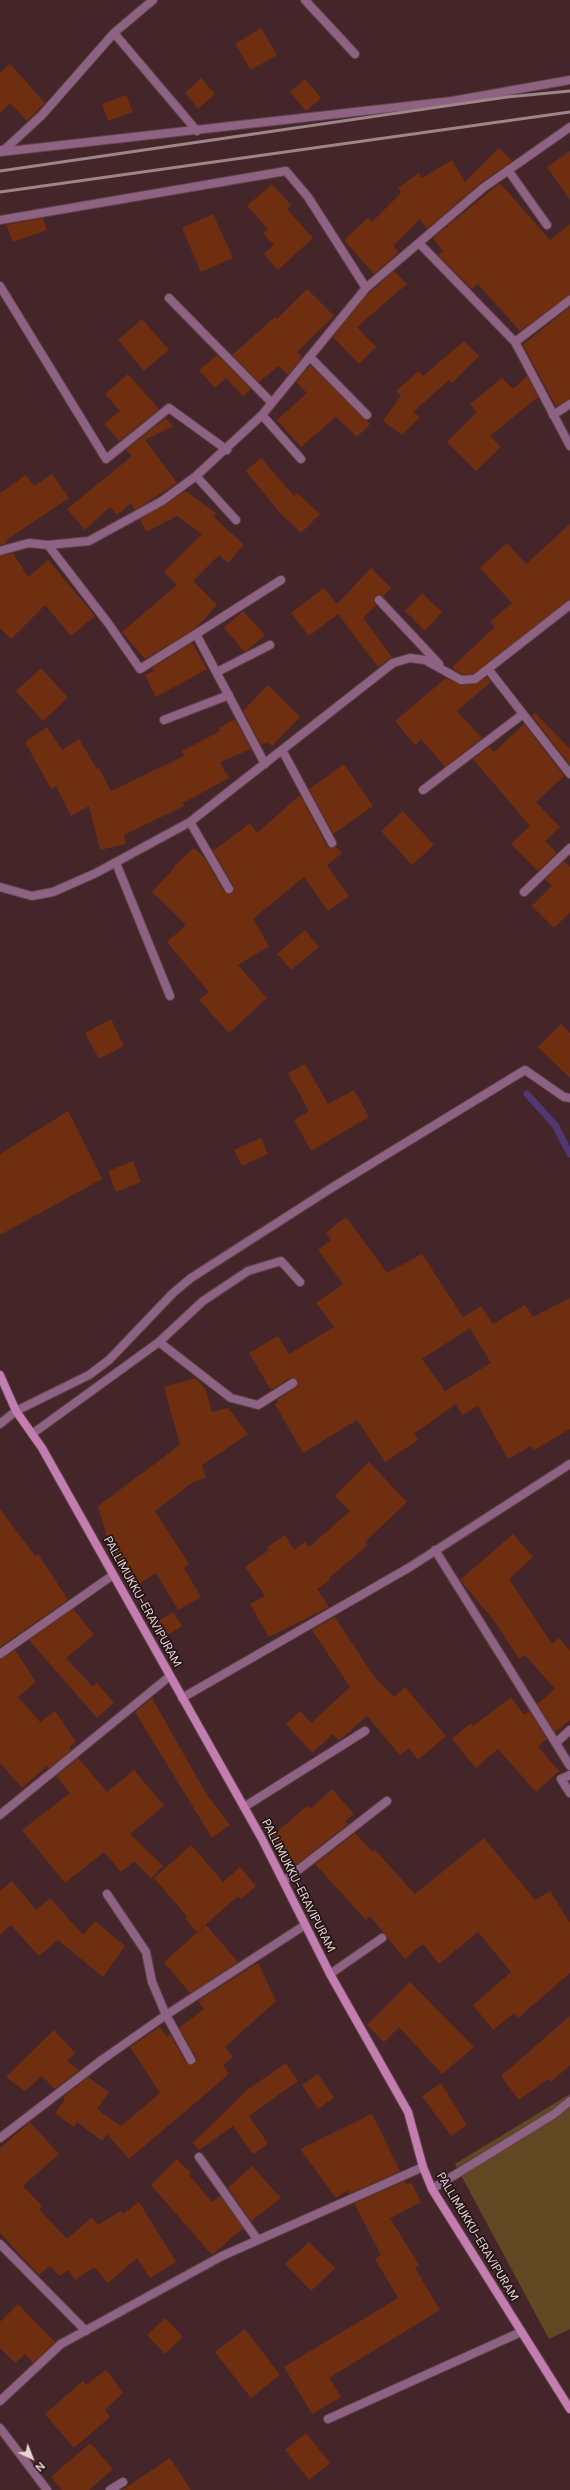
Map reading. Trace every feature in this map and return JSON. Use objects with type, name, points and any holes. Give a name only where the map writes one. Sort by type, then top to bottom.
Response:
[{"type":"main road","name":"PALLIMUKKU-ERAVIPURAM","points":[[0,1375],[16,1411],[32,1434],[244,1807],[284,1881],[304,1925],[330,1974],[408,2112],[423,2167],[432,2189],[570,2409]]},
{"type":"street","points":[[1,151],[42,115],[114,33],[153,0]]},
{"type":"street","points":[[305,0],[355,54]]},
{"type":"street","points":[[114,33],[198,131]]},
{"type":"street","points":[[1,151],[198,131],[452,100],[570,80]]},
{"type":"street","points":[[0,551],[29,543],[48,545],[89,541],[162,501],[196,476],[227,450],[262,415],[271,402],[366,288],[508,170],[570,127]]},
{"type":"street","points":[[508,170],[546,225]]},
{"type":"street","points":[[0,220],[286,171],[308,197],[366,288]]},
{"type":"street","points":[[419,243],[515,342],[570,446]]},
{"type":"street","points":[[0,286],[106,459],[169,408],[227,450]]},
{"type":"street","points":[[169,298],[271,402]]},
{"type":"street","points":[[515,342],[570,300]]},
{"type":"street","points":[[310,357],[367,415]]},
{"type":"street","points":[[553,416],[570,404]]},
{"type":"street","points":[[262,415],[300,459]]},
{"type":"street","points":[[196,476],[236,520]]},
{"type":"street","points":[[48,545],[108,623],[140,669],[281,580]]},
{"type":"street","points":[[379,600],[442,668]]},
{"type":"street","points":[[0,887],[32,896],[54,892],[116,863],[190,822],[392,663],[410,658],[425,660],[442,668],[461,680],[475,678],[570,605]]},
{"type":"street","points":[[196,634],[265,764]]},
{"type":"street","points":[[217,672],[270,645]]},
{"type":"street","points":[[488,669],[570,774]]},
{"type":"street","points":[[164,720],[229,695]]},
{"type":"street","points":[[423,790],[523,714]]},
{"type":"street","points":[[282,750],[332,843]]},
{"type":"street","points":[[190,822],[229,889]]},
{"type":"street","points":[[524,892],[570,848]]},
{"type":"street","points":[[116,863],[170,996]]},
{"type":"street","points":[[0,1424],[16,1411],[89,1375],[109,1360],[173,1293],[191,1278],[333,1187],[525,1070],[564,1098],[570,1098]]},
{"type":"street","points":[[32,1434],[159,1342],[203,1301],[248,1271],[281,1261],[300,1282]]},
{"type":"street","points":[[159,1342],[231,1398],[258,1405],[293,1383]]},
{"type":"street","points":[[182,1698],[435,1550],[570,1464]]},
{"type":"street","points":[[435,1550],[570,1766]]},
{"type":"street","points":[[0,1654],[113,1575]]},
{"type":"street","points":[[0,1815],[170,1676]]},
{"type":"street","points":[[556,1743],[570,1730]]},
{"type":"street","points":[[244,1807],[365,1731]]},
{"type":"street","points":[[570,1775],[561,1780],[570,1793]]},
{"type":"street","points":[[284,1881],[387,1802]]},
{"type":"street","points":[[107,1894],[146,1952],[152,1982],[166,2015],[191,2060]]},
{"type":"street","points":[[0,2138],[103,2059],[166,2015],[304,1925]]},
{"type":"street","points":[[330,1974],[382,1938]]},
{"type":"street","points":[[432,2189],[554,2114],[570,2101]]},
{"type":"street","points":[[199,2157],[257,2239]]},
{"type":"street","points":[[0,2401],[61,2344],[222,2256],[257,2239],[423,2167]]},
{"type":"street","points":[[0,2244],[86,2331]]},
{"type":"street","points":[[328,2419],[521,2332]]},
{"type":"street","points":[[0,2428],[47,2490]]},
{"type":"street","points":[[110,2490],[123,2482]]},
{"type":"shaded area","points":[[570,2094],[570,2329],[549,2339],[455,2164]]},
{"type":"building","points":[[261,28],[277,55],[251,70],[235,44]]},
{"type":"building","points":[[10,64],[45,103],[27,121],[10,103],[0,113],[0,73]]},
{"type":"building","points":[[201,78],[215,94],[198,109],[185,93]]},
{"type":"building","points":[[305,79],[321,98],[306,111],[290,92]]},
{"type":"building","points":[[126,95],[133,112],[108,121],[102,104]]},
{"type":"building","points":[[499,148],[512,161],[479,184],[427,229],[420,219],[393,246],[399,252],[374,274],[344,240],[368,218],[372,222],[401,193],[398,188],[419,173],[422,178],[452,160],[465,182]]},
{"type":"building","points":[[570,151],[570,200],[547,167]]},
{"type":"building","points":[[500,183],[550,240],[570,224],[570,295],[520,331],[478,284],[472,289],[438,255],[443,251],[433,238]]},
{"type":"building","points":[[272,184],[291,205],[287,209],[313,238],[278,270],[264,254],[274,245],[263,233],[268,229],[247,206]]},
{"type":"building","points":[[213,214],[233,258],[201,272],[182,228]]},
{"type":"building","points":[[43,218],[47,230],[13,242],[6,225]]},
{"type":"building","points":[[394,271],[407,284],[357,327],[376,347],[359,364],[333,337],[366,296]]},
{"type":"building","points":[[307,289],[334,316],[297,352],[302,357],[288,375],[279,366],[259,382],[232,355],[275,317],[277,319]]},
{"type":"building","points":[[570,307],[570,399],[556,406],[523,345]]},
{"type":"building","points":[[142,319],[169,350],[144,371],[118,340]]},
{"type":"building","points":[[464,341],[479,356],[452,383],[449,380],[413,412],[420,417],[402,435],[383,421],[401,396],[396,391],[419,371],[423,376]]},
{"type":"building","points":[[217,355],[251,389],[243,396],[226,378],[215,388],[199,370]]},
{"type":"building","points":[[310,365],[370,424],[357,437],[336,417],[301,447],[277,420],[307,393],[296,382]]},
{"type":"building","points":[[128,374],[159,409],[119,441],[104,424],[120,411],[105,394]]},
{"type":"building","points":[[527,376],[538,397],[490,436],[501,447],[476,471],[447,442],[477,412],[470,404],[502,378],[513,389]]},
{"type":"building","points":[[166,418],[173,426],[145,440],[177,483],[135,510],[131,503],[117,515],[110,507],[85,530],[67,509],[132,456],[126,450]]},
{"type":"building","points":[[261,458],[294,496],[297,493],[320,514],[301,533],[279,512],[246,471]]},
{"type":"building","points":[[52,474],[69,498],[5,541],[7,543],[0,545],[0,493],[26,475],[34,486]]},
{"type":"building","points":[[185,491],[216,513],[214,517],[244,545],[228,563],[219,555],[193,581],[217,605],[196,628],[145,659],[122,632],[177,585],[164,572],[202,534],[177,516],[146,532],[140,519],[165,505]]},
{"type":"building","points":[[570,524],[570,600],[473,674],[462,674],[455,670],[452,667],[495,627],[490,622],[512,603],[480,568],[507,543],[526,564]]},
{"type":"building","points":[[13,553],[28,577],[48,560],[95,616],[71,636],[45,605],[11,639],[0,628],[0,556]]},
{"type":"building","points":[[371,568],[391,588],[383,597],[380,595],[375,596],[374,601],[376,605],[363,618],[392,657],[378,667],[338,614],[309,636],[291,613],[324,588],[337,604]]},
{"type":"building","points":[[422,593],[442,612],[425,631],[405,611]]},
{"type":"building","points":[[243,611],[265,635],[245,652],[224,628]]},
{"type":"building","points":[[192,643],[207,669],[156,697],[145,675],[154,671],[152,668]]},
{"type":"building","points":[[41,668],[68,698],[43,721],[16,691]]},
{"type":"building","points":[[487,677],[491,682],[457,711],[482,738],[445,767],[421,739],[415,745],[395,721],[446,678],[461,685],[476,684]]},
{"type":"building","points":[[268,685],[300,717],[272,746],[268,742],[261,745],[243,711]]},
{"type":"building","points":[[535,713],[570,749],[570,765],[532,716]]},
{"type":"building","points":[[235,719],[251,749],[220,762],[229,778],[183,803],[184,806],[124,835],[126,844],[100,850],[89,806],[71,816],[56,786],[51,789],[25,742],[47,727],[62,750],[79,739],[97,769],[99,768],[111,791],[184,756],[182,751],[220,731],[219,728]]},
{"type":"building","points":[[524,724],[564,776],[536,802],[560,827],[545,841],[557,853],[538,871],[511,844],[530,826],[473,759],[489,747],[494,752]]},
{"type":"building","points":[[344,764],[373,806],[333,834],[309,789]]},
{"type":"building","points":[[300,795],[327,846],[331,848],[336,847],[342,853],[327,865],[349,896],[328,911],[304,877],[253,919],[269,946],[238,965],[267,998],[229,1033],[199,1000],[209,992],[167,942],[186,925],[152,892],[175,867],[174,866],[194,848],[204,857],[224,892],[232,894],[234,886],[213,851],[250,823],[257,833]]},
{"type":"building","points":[[403,811],[434,845],[412,865],[381,831]]},
{"type":"building","points":[[564,861],[570,867],[570,912],[554,928],[532,906],[552,886],[545,879]]},
{"type":"building","points":[[305,930],[319,947],[291,970],[277,954]]},
{"type":"building","points":[[111,1019],[124,1046],[99,1059],[85,1033]]},
{"type":"building","points":[[561,1024],[570,1033],[570,1078],[538,1047]]},
{"type":"building","points":[[305,1064],[328,1104],[354,1090],[369,1117],[311,1151],[294,1120],[309,1111],[288,1073]]},
{"type":"building","points":[[68,1111],[102,1179],[0,1235],[0,1154]]},
{"type":"building","points":[[261,1138],[268,1154],[242,1166],[234,1150]]},
{"type":"building","points":[[133,1161],[141,1182],[116,1192],[108,1171]]},
{"type":"building","points":[[346,1217],[387,1273],[422,1254],[463,1317],[481,1306],[493,1324],[525,1305],[533,1317],[570,1298],[570,1429],[534,1450],[531,1446],[508,1459],[478,1406],[462,1415],[456,1404],[414,1434],[418,1440],[385,1462],[357,1420],[303,1453],[275,1404],[278,1402],[277,1400],[296,1387],[298,1380],[290,1378],[271,1390],[249,1353],[278,1336],[289,1354],[334,1327],[316,1303],[343,1284],[318,1250],[331,1240],[326,1232]],"holes":[[[470,1328],[491,1363],[445,1391],[422,1359]]]},
{"type":"building","points":[[196,1378],[206,1390],[212,1412],[228,1408],[248,1434],[202,1465],[206,1478],[193,1482],[155,1511],[189,1564],[184,1568],[201,1597],[178,1610],[156,1573],[131,1589],[118,1567],[121,1565],[111,1551],[98,1506],[180,1445],[164,1387]]},
{"type":"building","points":[[369,1462],[407,1502],[365,1542],[368,1545],[329,1578],[330,1580],[317,1589],[329,1607],[269,1637],[250,1604],[265,1596],[245,1567],[269,1550],[267,1547],[285,1535],[294,1550],[305,1542],[309,1547],[350,1511],[335,1496]]},
{"type":"building","points":[[0,1509],[35,1556],[38,1554],[67,1598],[66,1601],[0,1647]]},
{"type":"building","points":[[513,1534],[533,1557],[509,1579],[552,1644],[559,1638],[570,1651],[570,1720],[555,1732],[537,1704],[555,1689],[525,1655],[519,1659],[496,1623],[460,1580]]},
{"type":"building","points":[[73,1609],[94,1635],[66,1658],[93,1687],[97,1683],[114,1703],[97,1718],[29,1640]]},
{"type":"building","points":[[173,1612],[182,1626],[163,1638],[154,1624]]},
{"type":"building","points":[[335,1617],[373,1675],[394,1697],[405,1687],[446,1736],[418,1760],[409,1748],[400,1755],[367,1716],[339,1741],[333,1734],[312,1753],[286,1724],[300,1711],[311,1723],[350,1687],[312,1630]]},
{"type":"building","points":[[15,1650],[36,1682],[18,1697],[40,1722],[55,1711],[76,1742],[69,1747],[71,1750],[49,1768],[47,1766],[22,1788],[0,1763],[0,1659]]},
{"type":"building","points":[[511,1697],[524,1715],[529,1711],[547,1739],[538,1747],[559,1771],[536,1792],[498,1749],[476,1768],[452,1739],[471,1723],[473,1726]]},
{"type":"building","points":[[152,1698],[207,1795],[230,1825],[212,1838],[135,1712]]},
{"type":"building","points":[[78,1758],[107,1792],[134,1770],[164,1806],[130,1834],[163,1866],[151,1878],[134,1861],[121,1872],[104,1852],[65,1883],[22,1830],[70,1793],[56,1776]]},
{"type":"building","points":[[332,1789],[354,1814],[345,1821],[348,1824],[296,1865],[271,1837],[307,1806],[310,1809]]},
{"type":"building","points":[[355,1833],[373,1852],[375,1850],[415,1894],[484,1838],[535,1900],[550,1891],[570,1923],[570,1973],[518,2018],[514,2013],[493,2030],[473,2005],[511,1972],[478,1932],[439,1964],[423,1944],[405,1959],[370,1916],[366,1920],[315,1864]]},
{"type":"building","points":[[191,1845],[223,1882],[240,1867],[256,1886],[241,1899],[238,1896],[197,1932],[185,1918],[187,1916],[154,1878]]},
{"type":"building","points":[[12,1881],[36,1910],[50,1898],[83,1935],[95,1921],[125,1946],[103,1977],[58,1940],[39,1956],[11,1925],[0,1935],[0,1891]]},
{"type":"building","points":[[206,1925],[238,1962],[190,1993],[164,1962]]},
{"type":"building","points":[[258,1963],[276,2001],[225,2047],[233,2057],[223,2065],[229,2074],[129,2159],[107,2134],[102,2141],[77,2122],[74,2127],[55,2113],[65,2099],[63,2097],[88,2077],[109,2092],[97,2109],[121,2126],[160,2093],[130,2047],[160,2027],[167,2037],[170,2034],[186,2063],[194,2065],[196,2057],[179,2028],[204,2009],[198,2001]]},
{"type":"building","points":[[410,1982],[474,2047],[442,2074],[399,2027],[384,2042],[367,2025]]},
{"type":"building","points":[[570,2016],[570,2065],[551,2082],[548,2079],[519,2100],[501,2076]]},
{"type":"building","points":[[54,2030],[75,2053],[67,2061],[79,2070],[55,2089],[42,2076],[25,2091],[6,2077]]},
{"type":"building","points":[[286,2063],[298,2081],[249,2116],[268,2144],[253,2154],[233,2126],[199,2150],[193,2143],[247,2090]]},
{"type":"building","points":[[318,2074],[334,2098],[318,2109],[302,2085]]},
{"type":"building","points":[[441,2083],[467,2125],[451,2136],[422,2096]]},
{"type":"building","points":[[372,2114],[400,2171],[349,2194],[348,2190],[336,2198],[300,2149]]},
{"type":"building","points":[[30,2122],[59,2154],[23,2186],[42,2206],[39,2209],[67,2239],[92,2217],[98,2225],[121,2211],[123,2214],[139,2202],[176,2262],[150,2278],[137,2258],[108,2283],[94,2267],[75,2280],[68,2270],[60,2276],[50,2266],[39,2275],[0,2233],[0,2148]]},
{"type":"building","points":[[177,2159],[191,2173],[189,2175],[212,2202],[220,2196],[243,2228],[212,2255],[151,2185]]},
{"type":"building","points":[[252,2166],[281,2198],[251,2221],[228,2188]]},
{"type":"building","points":[[405,2181],[406,2185],[411,2182],[421,2202],[390,2218],[419,2265],[415,2268],[440,2310],[329,2378],[341,2397],[312,2414],[284,2367],[398,2298],[375,2259],[381,2255],[354,2203]]},
{"type":"building","points":[[309,2242],[335,2268],[311,2291],[285,2264]]},
{"type":"building","points":[[18,2304],[55,2342],[33,2363],[25,2354],[15,2363],[0,2348],[0,2322]]},
{"type":"building","points":[[165,2318],[183,2337],[165,2354],[147,2335]]},
{"type":"building","points":[[245,2329],[280,2375],[251,2398],[215,2352]]},
{"type":"building","points":[[106,2370],[123,2393],[105,2410],[110,2417],[74,2448],[45,2414],[83,2381],[86,2385]]},
{"type":"building","points":[[306,2433],[330,2463],[309,2480],[285,2450]]},
{"type":"building","points":[[90,2443],[113,2469],[89,2490],[62,2490],[51,2477]]},
{"type":"building","points":[[170,2458],[191,2490],[122,2490]]},
{"type":"waterway","points":[[527,1094],[555,1125],[570,1154]]},
{"type":"railway","points":[[0,171],[507,97],[570,91]]},
{"type":"railway","points":[[0,192],[570,112]]}]
